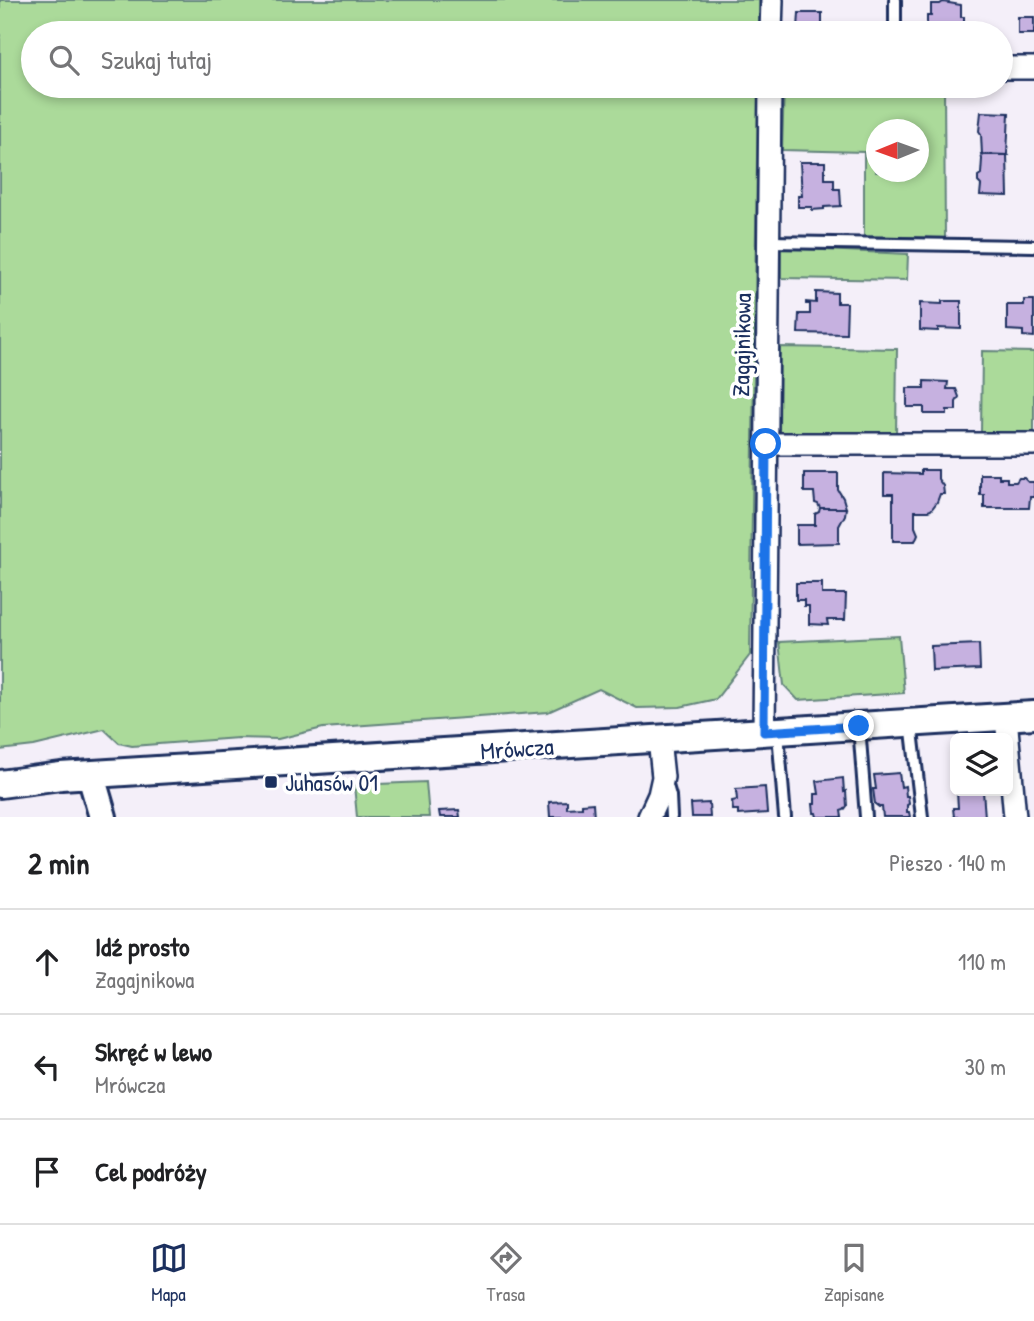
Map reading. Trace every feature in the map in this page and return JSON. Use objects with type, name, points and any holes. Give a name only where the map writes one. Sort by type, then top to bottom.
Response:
[{"type":"street","points":[[771,21],[772,0]]},
{"type":"street","points":[[1013,68],[1034,68]]},
{"type":"street","name":"Zagajnikowa","points":[[771,98],[766,444],[771,731]]},
{"type":"street","points":[[766,444],[1034,444]]},
{"type":"street","name":"Mrówcza","points":[[0,784],[61,776],[1034,715]]},
{"type":"street","points":[[1006,716],[1015,817]]},
{"type":"street","points":[[649,817],[659,795],[663,777],[659,739]]},
{"type":"street","points":[[94,774],[94,786],[103,817]]},
{"type":"lane","points":[[895,0],[895,21]]},
{"type":"lane","points":[[769,242],[1034,246]]},
{"type":"lane","points":[[911,722],[922,817]]},
{"type":"lane","points":[[859,726],[866,817]]},
{"type":"lane","points":[[771,731],[785,817]]},
{"type":"lane","points":[[663,777],[670,796],[671,817]]},
{"type":"green space","points":[[0,0],[759,0],[759,21],[21,21],[21,98],[758,98],[750,655],[716,699],[680,707],[637,708],[599,689],[548,712],[323,728],[278,739],[238,738],[132,746],[119,743],[104,729],[34,746],[0,750]]},
{"type":"green space","points":[[784,98],[944,98],[945,238],[864,236],[864,152],[782,150]]},
{"type":"green space","points":[[781,248],[908,254],[907,280],[781,278]]},
{"type":"green space","points":[[780,347],[897,349],[896,437],[779,435]]},
{"type":"green space","points":[[982,351],[1034,352],[1034,433],[981,433]]},
{"type":"green space","points":[[899,636],[904,693],[798,700],[784,685],[779,642]]},
{"type":"green space","points":[[426,782],[429,817],[357,817],[354,785]]},
{"type":"building","points":[[943,2],[961,5],[961,17],[964,17],[964,21],[927,21],[927,16],[931,16],[931,4]]},
{"type":"building","points":[[799,13],[822,13],[822,21],[798,21]]},
{"type":"building","points":[[1018,17],[1034,17],[1034,34],[1018,34]]},
{"type":"building","points":[[981,112],[1009,113],[1008,155],[982,155],[979,131]]},
{"type":"building","points":[[981,154],[1007,155],[1008,196],[980,195],[978,176],[981,174]]},
{"type":"building","points":[[800,162],[825,162],[825,179],[834,179],[834,189],[840,189],[841,206],[812,210],[812,207],[798,207],[798,196],[802,196]]},
{"type":"building","points":[[816,292],[837,293],[837,303],[847,303],[846,334],[798,333],[799,314],[810,314],[810,304],[806,302],[816,303]]},
{"type":"building","points":[[1024,300],[1034,300],[1034,337],[1023,336],[1023,331],[1007,330],[1007,305],[1024,305]]},
{"type":"building","points":[[942,301],[961,301],[961,329],[920,330],[920,303],[942,304]]},
{"type":"building","points":[[924,381],[948,382],[947,389],[956,389],[959,397],[956,410],[947,410],[947,414],[924,414],[924,407],[907,407],[907,388],[924,388]]},
{"type":"building","points":[[921,470],[938,470],[938,479],[944,494],[940,494],[931,510],[915,511],[918,534],[915,541],[893,541],[893,494],[884,494],[884,473],[921,474]]},
{"type":"building","points":[[804,473],[838,473],[838,490],[846,508],[820,508],[815,503],[814,492],[804,492]]},
{"type":"building","points":[[980,474],[999,474],[999,478],[1007,478],[1007,482],[1024,478],[1028,482],[1034,482],[1034,497],[1030,497],[1029,508],[984,508],[984,495],[980,495]]},
{"type":"building","points":[[820,508],[846,508],[839,526],[839,543],[797,544],[797,525],[815,525],[815,514]]},
{"type":"building","points":[[796,583],[822,583],[822,594],[846,594],[845,620],[827,620],[828,625],[809,624],[809,606],[804,606],[804,600],[796,600]]},
{"type":"building","points":[[979,644],[980,669],[932,671],[931,646]]},
{"type":"building","points":[[899,773],[901,787],[905,786],[908,796],[907,812],[910,817],[883,817],[882,807],[875,804],[874,775]]},
{"type":"building","points":[[843,778],[847,806],[841,811],[842,817],[817,817],[813,804],[815,794],[819,794],[817,781]]},
{"type":"building","points":[[765,787],[767,813],[738,815],[738,810],[733,810],[732,801],[737,800],[736,789]]},
{"type":"building","points":[[957,796],[983,796],[985,817],[954,817],[953,808],[958,808]]},
{"type":"building","points":[[567,801],[567,808],[593,803],[594,817],[550,817],[549,802]]},
{"type":"building","points":[[709,803],[710,817],[692,817],[691,804]]},
{"type":"building","points":[[459,810],[460,817],[440,817],[439,811]]},
{"type":"place","name":"Juhasów 01","points":[[271,782]]},
{"type":"route","points":[[766,444],[764,732],[859,726]]}]
